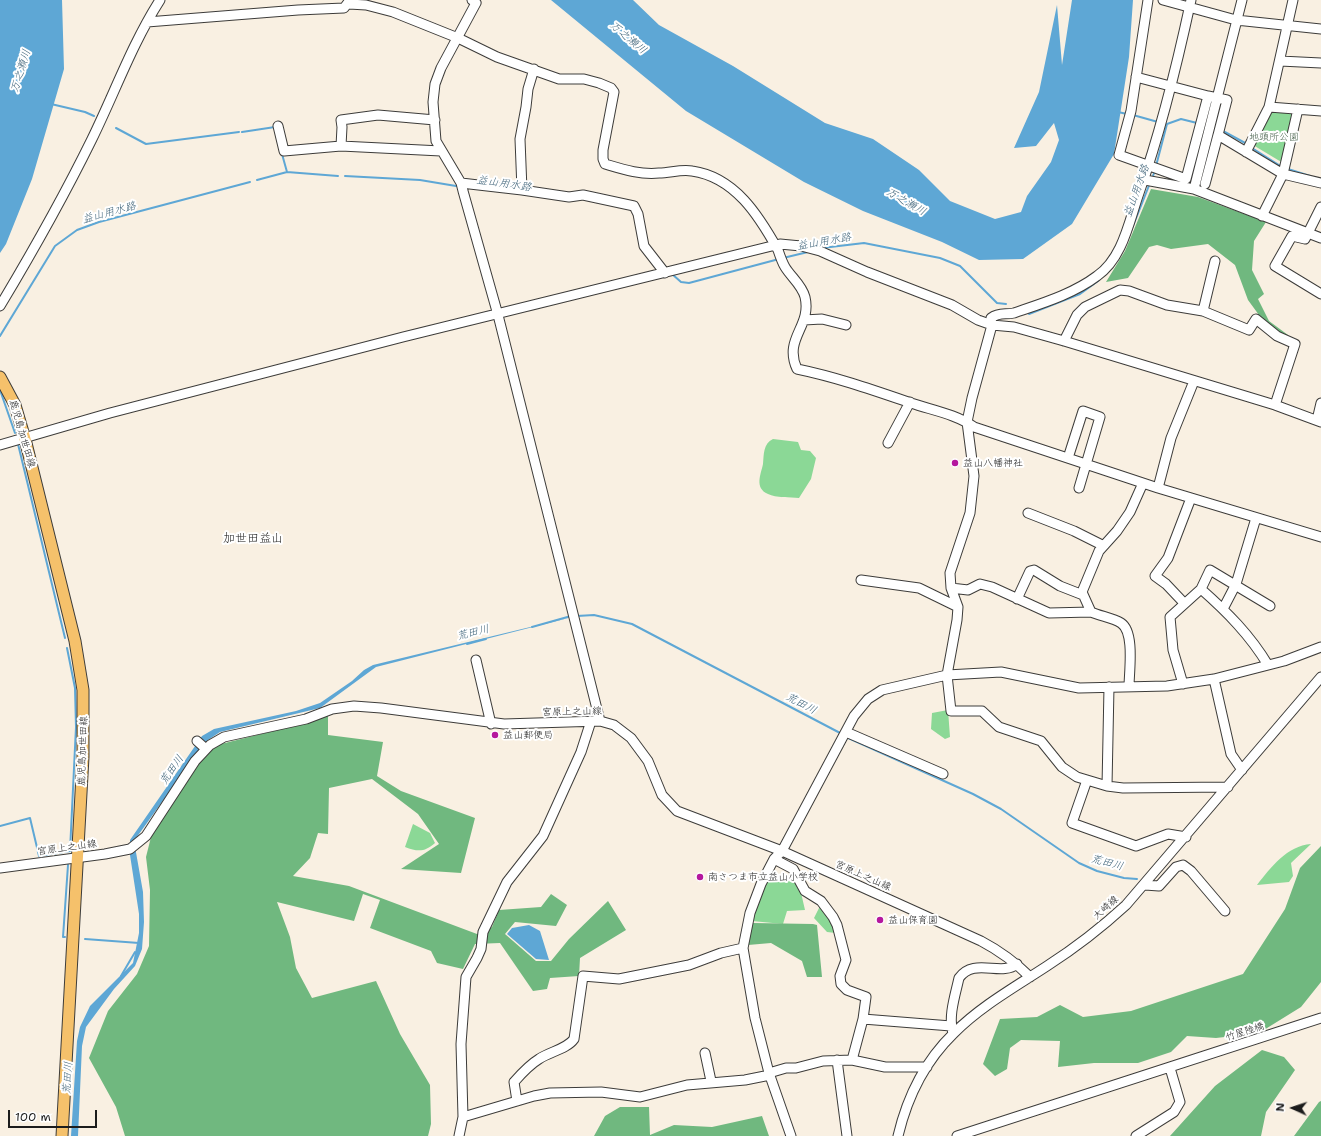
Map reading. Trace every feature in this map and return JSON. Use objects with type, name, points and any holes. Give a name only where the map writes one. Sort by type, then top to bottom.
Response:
[{"type":"main road","name":"鹿児島加世田線","points":[[0,377],[15,405],[25,439],[75,641],[84,690],[85,719],[62,1136]]},
{"type":"street","points":[[0,306],[62,199],[93,138],[147,22],[160,0]]},
{"type":"street","points":[[297,0],[298,10]]},
{"type":"street","points":[[459,1136],[463,1117],[460,1044],[466,977],[481,949],[483,932],[507,882],[543,836],[595,721],[550,518],[498,315],[461,183],[436,141],[433,102],[435,84],[449,51],[458,38],[476,3],[472,0]]},
{"type":"street","points":[[1148,0],[1129,115],[1119,155],[1186,179],[1213,97],[1242,0]]},
{"type":"street","points":[[1163,0],[1190,4],[1236,20],[1321,29]]},
{"type":"street","points":[[1248,147],[1269,106],[1293,0]]},
{"type":"street","points":[[147,22],[298,10],[344,8],[350,2],[366,4],[384,9],[458,38],[497,57],[559,79],[584,80],[611,88],[614,92],[603,150],[605,164],[626,171],[658,174],[684,170],[692,171],[719,180],[746,201],[775,246],[804,296],[806,312],[792,346],[792,355],[797,369],[838,378],[968,422],[974,427],[1158,488],[1321,537]]},
{"type":"street","points":[[1190,4],[1162,118],[1153,167],[1149,180],[1114,257],[1102,272],[1069,293],[1012,313],[997,313],[992,318],[992,325],[972,398],[968,422],[972,456],[973,495],[970,513],[950,573],[951,588],[958,608],[946,674],[951,711],[982,711],[998,727],[1041,741],[1062,767],[1087,780],[1107,786],[1123,788],[1228,787]]},
{"type":"street","points":[[1280,61],[1321,63]]},
{"type":"street","points":[[522,190],[520,139],[528,89],[534,69]]},
{"type":"street","points":[[1136,77],[1227,100],[1205,184]]},
{"type":"street","points":[[1194,189],[1210,126],[1213,97]]},
{"type":"street","points":[[1269,106],[1321,111]]},
{"type":"street","points":[[1262,216],[1284,170],[1298,109]]},
{"type":"street","points":[[341,146],[341,120],[378,115],[435,120]]},
{"type":"street","points":[[278,126],[284,151],[341,146],[441,151]]},
{"type":"street","points":[[1218,135],[1248,147],[1284,170],[1321,183]]},
{"type":"street","points":[[1149,180],[1194,189],[1321,238]]},
{"type":"street","points":[[461,183],[569,197],[583,195],[634,206],[638,214],[644,246],[669,272]]},
{"type":"street","points":[[1321,207],[1305,239],[1292,236],[1275,266],[1321,294]]},
{"type":"street","points":[[0,445],[126,409],[402,337],[498,315],[775,246],[791,245],[820,251],[867,272],[952,305],[978,320],[992,325],[1014,328],[1064,341],[1275,405],[1319,421],[1321,402]]},
{"type":"street","points":[[1203,311],[1215,261]]},
{"type":"street","points":[[1064,341],[1077,315],[1085,307],[1120,290],[1129,291],[1167,305],[1203,311],[1249,330],[1256,319],[1277,336],[1295,344],[1275,405]]},
{"type":"street","points":[[804,320],[822,320],[846,325]]},
{"type":"street","points":[[1158,488],[1171,438],[1194,381]]},
{"type":"street","points":[[888,443],[910,402]]},
{"type":"street","points":[[1068,458],[1083,411],[1100,417],[1079,488]]},
{"type":"street","points":[[1091,612],[1083,595],[1083,589],[1102,545],[1117,531],[1130,512],[1143,483]]},
{"type":"street","points":[[1184,603],[1166,584],[1155,576],[1168,558],[1191,498]]},
{"type":"street","points":[[1028,513],[1074,531],[1102,545]]},
{"type":"street","points":[[1223,609],[1236,584],[1256,518]]},
{"type":"street","points":[[1017,598],[1030,571],[1034,570],[1060,586],[1083,595]]},
{"type":"street","points":[[1182,684],[1173,650],[1169,624],[1170,617],[1201,589],[1210,570],[1236,584],[1270,606]]},
{"type":"street","points":[[861,580],[920,588],[958,608]]},
{"type":"street","points":[[951,588],[968,590],[980,584],[1000,590],[1049,613],[1091,612],[1121,623],[1128,632],[1130,640],[1128,687]]},
{"type":"street","points":[[1201,589],[1223,609],[1255,643],[1268,665]]},
{"type":"street","points":[[791,1136],[770,1074],[755,1018],[744,948],[750,913],[774,859],[782,851],[854,716],[868,699],[882,690],[934,679],[946,674],[1001,672],[1070,687],[1128,687],[1182,684],[1214,679],[1268,665],[1321,647]]},
{"type":"street","points":[[476,660],[491,724]]},
{"type":"street","name":"大崎線","points":[[898,1136],[906,1106],[927,1067],[952,1030],[1099,929],[1126,905],[1145,885],[1321,677]]},
{"type":"street","points":[[1214,679],[1231,754],[1242,770]]},
{"type":"street","points":[[1107,786],[1109,687]]},
{"type":"street","name":"宮原上之山線","points":[[0,868],[121,852],[136,845],[146,836],[195,761],[206,748],[215,741],[224,737],[302,720],[342,707],[381,708],[491,724],[595,721],[614,725],[631,738],[648,762],[662,795],[677,811],[782,851],[981,941],[1000,950],[1030,977]]},
{"type":"street","points":[[844,735],[943,774]]},
{"type":"street","points":[[197,741],[206,748]]},
{"type":"street","points":[[1087,780],[1072,823],[1136,846],[1168,834],[1186,837]]},
{"type":"street","points":[[774,859],[793,869],[805,891],[821,901],[833,917],[837,925],[846,960],[840,980],[843,988],[866,997],[864,1019],[852,1060]]},
{"type":"street","points":[[1145,885],[1159,886],[1176,867],[1182,865],[1191,871],[1225,911]]},
{"type":"street","points":[[517,1101],[514,1082],[524,1070],[549,1053],[569,1045],[574,1039],[583,976],[619,980],[689,965],[721,953],[744,948]]},
{"type":"street","points":[[864,1019],[952,1030],[959,978],[962,974],[975,968],[1012,968],[1017,964]]},
{"type":"street","name":"竹屋陸橋","points":[[957,1136],[1217,1053],[1321,1018]]},
{"type":"street","points":[[705,1053],[711,1082]]},
{"type":"street","points":[[463,1117],[534,1096],[571,1092],[601,1092],[640,1097],[687,1085],[745,1080],[770,1074],[786,1068],[796,1068],[813,1063],[837,1060],[852,1060],[885,1067],[927,1067]]},
{"type":"street","points":[[837,1060],[847,1136]]},
{"type":"street","points":[[1136,1136],[1174,1112],[1180,1102],[1170,1068]]},
{"type":"green space","name":"地頭所公園","points":[[1270,110],[1294,111],[1283,163],[1253,145]]},
{"type":"green space","points":[[1151,189],[1198,197],[1266,222],[1254,241],[1252,270],[1264,294],[1258,299],[1269,321],[1288,335],[1286,338],[1267,326],[1248,300],[1235,265],[1208,244],[1171,249],[1157,245],[1149,247],[1128,278],[1106,282],[1125,251]]},
{"type":"green space","points":[[773,439],[798,442],[801,450],[810,451],[816,458],[811,479],[799,498],[771,495],[761,488],[760,476],[765,450],[767,444]]},
{"type":"green space","points":[[948,710],[950,737],[945,739],[931,729],[932,713]]},
{"type":"green space","points":[[328,715],[328,735],[383,742],[377,776],[401,791],[475,818],[461,873],[401,869],[439,844],[418,814],[372,779],[329,788],[328,834],[318,833],[310,858],[293,876],[349,886],[477,934],[492,927],[499,910],[541,907],[551,894],[567,905],[556,926],[515,922],[505,934],[536,961],[551,961],[569,939],[608,901],[626,930],[580,958],[579,976],[550,978],[547,989],[533,991],[500,943],[475,944],[463,969],[437,963],[431,951],[370,928],[380,900],[363,894],[354,921],[277,902],[290,937],[296,968],[312,998],[376,981],[400,1034],[430,1085],[431,1124],[428,1136],[125,1136],[116,1107],[89,1058],[108,1011],[137,974],[149,946],[150,890],[146,857],[152,833],[207,750],[213,746],[289,727]]},
{"type":"green space","points":[[413,824],[430,833],[435,843],[425,850],[414,850],[405,847]]},
{"type":"green space","points":[[1311,844],[1291,863],[1293,876],[1289,882],[1257,885],[1280,858],[1294,849]]},
{"type":"green space","points":[[1321,846],[1321,982],[1301,1007],[1259,1033],[1216,1038],[1187,1036],[1171,1052],[1138,1063],[1094,1063],[1058,1067],[1060,1041],[1021,1040],[1010,1048],[1007,1069],[995,1076],[983,1064],[1000,1019],[1037,1017],[1060,1005],[1083,1017],[1131,1011],[1243,974],[1285,909],[1300,868]]},
{"type":"green space","points":[[770,876],[799,884],[805,910],[787,911],[783,924],[752,921],[761,895]]},
{"type":"green space","points":[[820,906],[835,925],[836,933],[827,932],[814,918]]},
{"type":"green space","points":[[753,923],[817,925],[822,977],[807,977],[802,961],[771,943],[748,945]]},
{"type":"green space","points":[[1262,1050],[1284,1057],[1295,1070],[1266,1112],[1261,1136],[1170,1136],[1215,1086]]},
{"type":"green space","points":[[1321,1101],[1321,1136],[1294,1136],[1319,1102]]},
{"type":"green space","points":[[620,1107],[649,1107],[650,1135],[674,1125],[712,1127],[762,1116],[769,1136],[594,1136],[605,1116]]},
{"type":"water","name":"万之瀬川","points":[[0,0],[62,0],[64,69],[32,179],[6,244],[0,253]]},
{"type":"water","name":"万之瀬川","points":[[551,0],[633,0],[659,25],[733,66],[825,123],[873,139],[919,170],[950,201],[995,219],[1021,212],[1027,196],[1051,162],[1059,140],[1054,123],[1036,146],[1014,148],[1039,92],[1057,5],[1062,65],[1072,0],[1133,0],[1129,57],[1114,154],[1072,224],[1023,259],[979,260],[942,242],[863,211],[804,182],[686,111]]},
{"type":"water","points":[[584,614],[376,667],[320,708],[220,732],[205,742],[134,841],[143,892],[144,922],[142,949],[135,966],[114,989],[86,1027],[82,1046],[78,1136],[71,1136],[77,1041],[80,1027],[90,1006],[133,963],[139,933],[139,914],[130,855],[130,840],[202,736],[214,729],[296,711],[320,703],[373,665]]},
{"type":"water","points":[[529,925],[540,931],[549,960],[536,959],[507,934],[512,928]]},
{"type":"waterway","points":[[51,104],[85,112],[94,116]]},
{"type":"waterway","points":[[1118,112],[1127,114]]},
{"type":"waterway","points":[[1133,115],[1158,122]]},
{"type":"waterway","name":"益山用水路","points":[[1167,124],[1181,119],[1197,123]]},
{"type":"waterway","name":"益山用水路","points":[[1156,166],[1167,124]]},
{"type":"waterway","points":[[242,132],[275,127]]},
{"type":"waterway","points":[[116,128],[146,144],[239,132]]},
{"type":"waterway","name":"益山用水路","points":[[1223,131],[1247,144]]},
{"type":"waterway","name":"益山用水路","points":[[1252,148],[1282,167]]},
{"type":"waterway","points":[[282,154],[287,172]]},
{"type":"waterway","name":"益山用水路","points":[[1288,169],[1310,176]]},
{"type":"waterway","name":"益山用水路","points":[[1152,179],[1155,170]]},
{"type":"waterway","name":"益山用水路","points":[[257,180],[287,172],[338,176]]},
{"type":"waterway","name":"益山用水路","points":[[345,176],[420,180],[456,186]]},
{"type":"waterway","name":"益山用水路","points":[[0,336],[55,246],[77,230],[99,222],[250,182]]},
{"type":"waterway","name":"益山用水路","points":[[1131,231],[1150,183]]},
{"type":"waterway","name":"益山用水路","points":[[822,248],[864,243],[940,258],[960,266],[997,303],[1006,304]]},
{"type":"waterway","name":"益山用水路","points":[[783,258],[808,252]]},
{"type":"waterway","name":"益山用水路","points":[[672,274],[681,282],[689,283],[779,259]]},
{"type":"waterway","name":"益山用水路","points":[[1029,314],[1080,294],[1098,281]]},
{"type":"waterway","points":[[0,390],[15,433]]},
{"type":"waterway","points":[[18,444],[65,638]]},
{"type":"waterway","name":"荒田川","points":[[577,616],[594,615],[632,624],[842,734]]},
{"type":"waterway","name":"荒田川","points":[[532,627],[571,616]]},
{"type":"waterway","name":"荒田川","points":[[467,644],[486,639]]},
{"type":"waterway","points":[[0,826],[30,818],[39,856],[70,851],[76,727],[75,688],[67,648]]},
{"type":"waterway","name":"荒田川","points":[[846,737],[973,794],[1001,809],[1079,863],[1097,871],[1124,878],[1137,879]]},
{"type":"waterway","points":[[65,937],[63,937],[68,865]]},
{"type":"waterway","points":[[85,939],[139,943]]},
{"type":"waterway","name":"荒田川","points":[[121,976],[135,952]]},
{"type":"place","name":"益山八幡神社","points":[[955,463]]},
{"type":"place","name":"益山郵便局","points":[[495,735]]},
{"type":"place","name":"南さつま市立益山小学校","points":[[700,877]]},
{"type":"place","name":"益山保育園","points":[[880,920]]},
{"type":"district","name":"加世田益山","points":[[253,539]]}]
